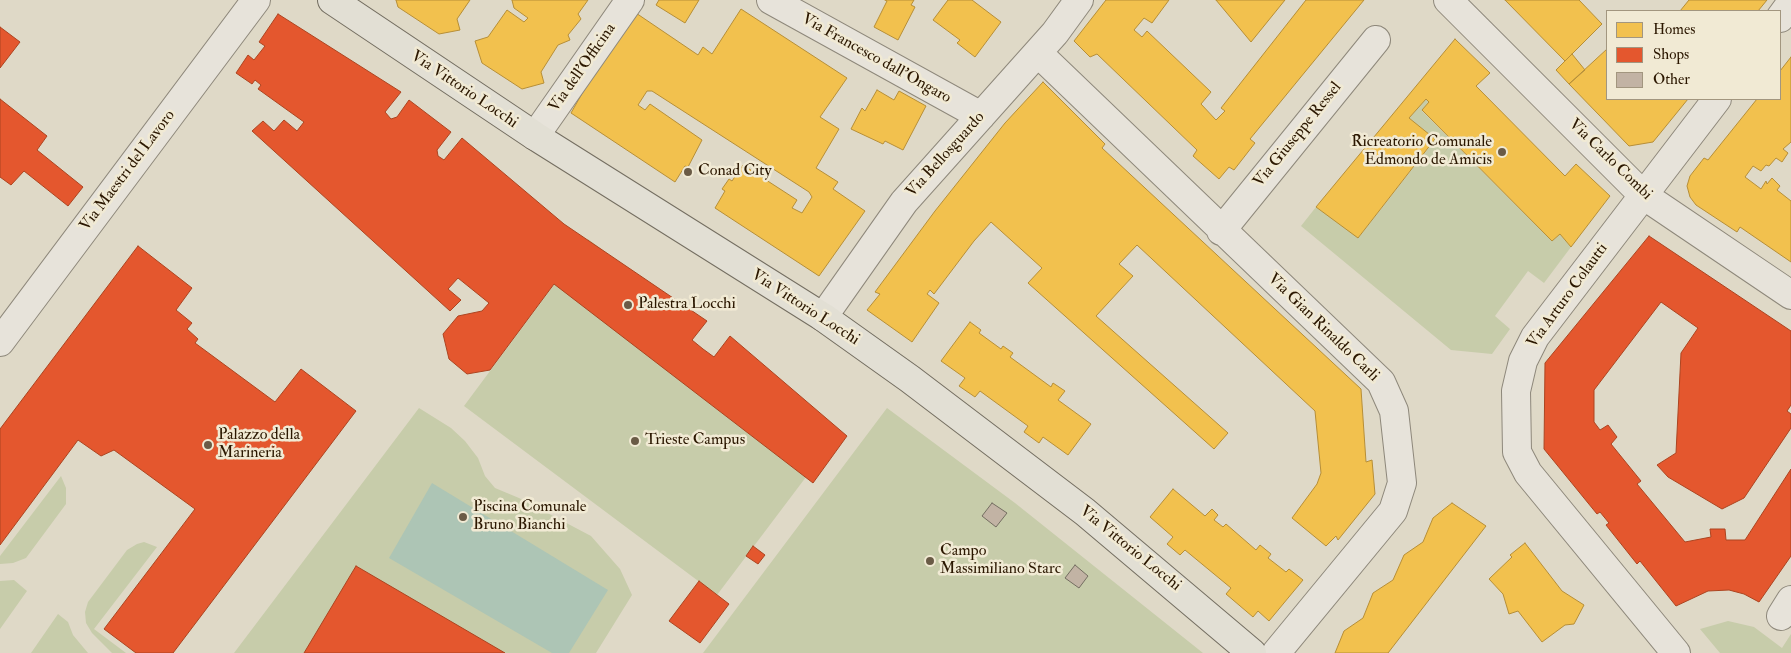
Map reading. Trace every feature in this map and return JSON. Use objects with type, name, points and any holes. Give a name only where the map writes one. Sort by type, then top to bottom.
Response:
[{"type":"main road","name":"Via Vittorio Locchi","points":[[332,0],[535,136],[823,317],[910,379],[1086,512],[1155,568],[1252,653]]},
{"type":"street","name":"Via Maestri del Lavoro","points":[[0,342],[256,0]]},
{"type":"street","name":"Via dell'Officina","points":[[535,136],[630,0]]},
{"type":"street","name":"Via Francesco dall'Ongaro","points":[[771,0],[981,116]]},
{"type":"street","name":"Via Bellosguardo","points":[[823,317],[904,202],[1038,54],[1079,0]]},
{"type":"street","name":"Via Carlo Combi","points":[[1448,0],[1643,195],[1791,295]]},
{"type":"street","points":[[1781,17],[1791,4]]},
{"type":"street","name":"Via Giuseppe Ressel","points":[[1221,231],[1376,40]]},
{"type":"street","name":"Via Gian Rinaldo Carli","points":[[1038,54],[1381,382],[1394,411],[1400,448],[1402,483],[1393,511],[1276,653]]},
{"type":"street","name":"Via Arturo Colautti","points":[[1676,653],[1528,473],[1517,452],[1516,391],[1523,361],[1535,337],[1716,100]]},
{"type":"shaded area","points":[[1426,99],[1429,102],[1422,111],[1552,241],[1560,234],[1571,247],[1544,283],[1528,271],[1495,316],[1510,329],[1492,354],[1451,350],[1301,226],[1316,207],[1359,237],[1435,140],[1409,118]]},
{"type":"shaded area","name":"Trieste Campus","points":[[588,239],[703,325],[668,371],[806,477],[717,595],[464,406]]},
{"type":"shaded area","name":"Piscina Comunale Bruno Bianchi","points":[[419,408],[451,428],[465,441],[478,458],[485,476],[495,488],[519,498],[591,536],[620,569],[632,595],[596,653],[234,653]]},
{"type":"shaded area","name":"Campo Massimiliano Starc","points":[[887,408],[1015,503],[1203,653],[703,653]]},
{"type":"shaded area","points":[[61,476],[66,488],[66,504],[26,558],[13,563],[0,564],[0,556]]},
{"type":"shaded area","points":[[432,483],[608,590],[569,653],[552,653],[389,558]]},
{"type":"shaded area","points":[[144,542],[157,547],[94,629],[126,653],[112,653],[92,633],[86,623],[85,612],[88,602],[127,550]]},
{"type":"shaded area","points":[[14,580],[27,591],[0,629],[0,581]]},
{"type":"shaded area","points":[[58,614],[68,622],[73,635],[88,653],[31,653]]},
{"type":"shaded area","points":[[1728,621],[1754,627],[1782,648],[1791,634],[1791,653],[1720,653],[1700,629]]},
{"type":"building: Homes","points":[[396,0],[470,0],[457,19],[460,30],[439,34],[398,7]]},
{"type":"building: Homes","points":[[512,0],[588,0],[578,14],[581,19],[568,35],[570,40],[558,45],[541,72],[544,83],[522,89],[482,63],[475,41],[488,37],[507,10],[524,22],[528,18],[514,8]]},
{"type":"building: Homes","points":[[659,0],[699,0],[685,23],[656,5]]},
{"type":"building: Homes","points":[[885,0],[914,0],[911,5],[915,7],[898,40],[874,27],[887,1]]},
{"type":"building: Homes","points":[[948,0],[972,0],[1001,22],[975,57],[957,43],[960,40],[933,20]]},
{"type":"building: Homes","points":[[1106,0],[1169,0],[1152,23],[1144,18],[1134,30],[1142,37],[1147,31],[1211,92],[1201,104],[1216,120],[1225,111],[1221,108],[1306,0],[1364,0],[1250,139],[1255,143],[1234,170],[1229,167],[1219,179],[1193,156],[1197,150],[1097,54],[1090,57],[1074,41]]},
{"type":"building: Homes","points":[[1216,0],[1285,0],[1251,42]]},
{"type":"building: Homes","points":[[1505,0],[1579,0],[1602,24],[1565,61]]},
{"type":"building: Homes","points":[[1689,0],[1767,0],[1759,10],[1681,10]]},
{"type":"building: Homes","points":[[630,9],[698,55],[703,47],[712,54],[741,9],[847,78],[820,117],[839,129],[816,168],[838,182],[833,189],[865,211],[819,276],[715,208],[725,191],[722,189],[729,179],[732,181],[743,165],[797,200],[792,208],[802,213],[812,197],[809,192],[652,91],[647,91],[638,105],[645,110],[650,104],[702,140],[688,167],[685,166],[675,182],[571,113]]},
{"type":"building: Homes","name":"Ricreatorio Comunale Edmondo de Amicis","points":[[1455,39],[1490,73],[1476,86],[1565,176],[1576,164],[1610,196],[1571,247],[1560,234],[1552,241],[1422,110],[1429,102],[1426,99],[1409,118],[1435,139],[1358,238],[1316,207]]},
{"type":"building: Homes","points":[[1606,50],[1606,100],[1687,100],[1653,142],[1629,146],[1569,84]]},
{"type":"building: Homes","points":[[1572,54],[1585,70],[1569,84],[1556,70]]},
{"type":"building: Homes","points":[[1791,57],[1791,142],[1783,149],[1788,153],[1782,162],[1776,158],[1761,171],[1753,166],[1745,177],[1761,189],[1766,181],[1767,184],[1772,178],[1780,186],[1777,190],[1791,201],[1791,262],[1740,227],[1737,232],[1696,205],[1690,197],[1687,186],[1690,176],[1704,158],[1708,160],[1756,100],[1781,100],[1781,70]]},
{"type":"building: Homes","points":[[1043,82],[1105,144],[1102,148],[1361,389],[1366,462],[1372,460],[1375,494],[1338,540],[1336,536],[1326,546],[1292,518],[1317,484],[1321,473],[1315,411],[1137,245],[1119,264],[1133,276],[1096,316],[1228,433],[1214,449],[1028,283],[1042,268],[991,222],[974,241],[934,294],[930,290],[927,294],[939,303],[912,342],[867,310],[880,294],[875,292],[935,211],[1005,123]]},
{"type":"building: Homes","points":[[877,90],[894,100],[899,91],[926,106],[903,150],[885,141],[883,144],[851,129],[862,108],[865,111]]},
{"type":"building: Homes","points":[[970,322],[981,330],[979,333],[1001,349],[1003,346],[1013,353],[1010,357],[1051,387],[1053,383],[1065,391],[1058,400],[1091,424],[1068,455],[1043,437],[1039,443],[1024,432],[1028,426],[980,391],[975,397],[959,386],[965,378],[941,361]]},
{"type":"building: Homes","points":[[1173,489],[1205,516],[1212,509],[1218,515],[1214,520],[1223,527],[1226,524],[1256,550],[1260,545],[1271,554],[1268,558],[1286,572],[1289,569],[1303,580],[1269,621],[1258,611],[1253,617],[1226,594],[1231,588],[1185,550],[1180,555],[1167,544],[1173,537],[1150,517]]},
{"type":"building: Homes","points":[[1452,503],[1486,526],[1388,653],[1335,653],[1344,631],[1363,618],[1373,593],[1393,580],[1404,555],[1423,542],[1433,518]]},
{"type":"building: Homes","points":[[1525,543],[1562,591],[1584,605],[1574,624],[1565,625],[1542,642],[1518,611],[1509,614],[1503,594],[1489,579],[1512,557],[1510,555]]},
{"type":"building: Shops","points":[[278,14],[401,92],[385,112],[391,119],[397,117],[409,100],[451,132],[437,150],[438,156],[444,160],[462,138],[564,224],[707,321],[692,340],[703,349],[714,357],[730,336],[847,436],[813,483],[554,284],[490,370],[467,374],[449,359],[443,334],[458,316],[482,311],[489,303],[458,278],[448,289],[461,300],[450,311],[252,131],[263,121],[274,131],[284,120],[297,131],[304,122],[258,89],[261,85],[255,80],[252,84],[236,73],[248,55],[254,60],[265,46],[259,42]]},
{"type":"building: Shops","points":[[0,27],[20,42],[0,68]]},
{"type":"building: Shops","points":[[0,99],[47,136],[37,150],[83,187],[68,206],[24,171],[11,185],[0,177]]},
{"type":"building: Shops","points":[[1649,236],[1791,331],[1791,405],[1787,411],[1791,414],[1791,428],[1744,498],[1722,509],[1668,477],[1657,465],[1676,453],[1681,353],[1698,328],[1661,302],[1594,390],[1594,422],[1600,430],[1608,425],[1617,437],[1611,444],[1641,481],[1637,484],[1685,542],[1711,537],[1710,529],[1725,529],[1726,540],[1745,540],[1791,469],[1791,556],[1759,602],[1744,594],[1729,590],[1708,591],[1676,606],[1640,561],[1637,564],[1606,525],[1609,523],[1600,512],[1597,514],[1544,449],[1545,363]]},
{"type":"building: Shops","name":"Palazzo della Marineria","points":[[138,246],[192,288],[176,310],[192,323],[187,329],[198,339],[195,343],[275,402],[301,369],[356,411],[173,653],[136,653],[104,629],[195,509],[114,450],[101,456],[78,440],[0,545],[0,429]]},
{"type":"building: Shops","points":[[753,546],[765,555],[758,564],[746,556]]},
{"type":"building: Shops","points":[[356,566],[505,653],[304,653]]},
{"type":"building: Shops","points":[[699,581],[729,604],[700,643],[669,621]]},
{"type":"building: Other","points":[[992,503],[1007,513],[996,527],[982,516]]},
{"type":"building: Other","points":[[1075,565],[1088,576],[1079,588],[1065,578]]},
{"type":"place","name":"Ricreatorio Comunale Edmondo de Amicis","points":[[1502,152]]},
{"type":"place","name":"Conad City","points":[[688,172]]},
{"type":"place","name":"Palestra Locchi","points":[[628,305]]},
{"type":"place","name":"Trieste Campus","points":[[635,441]]},
{"type":"place","name":"Palazzo della Marineria","points":[[208,445]]},
{"type":"place","name":"Piscina Comunale Bruno Bianchi","points":[[463,517]]},
{"type":"place","name":"Campo Massimiliano Starc","points":[[930,561]]}]
